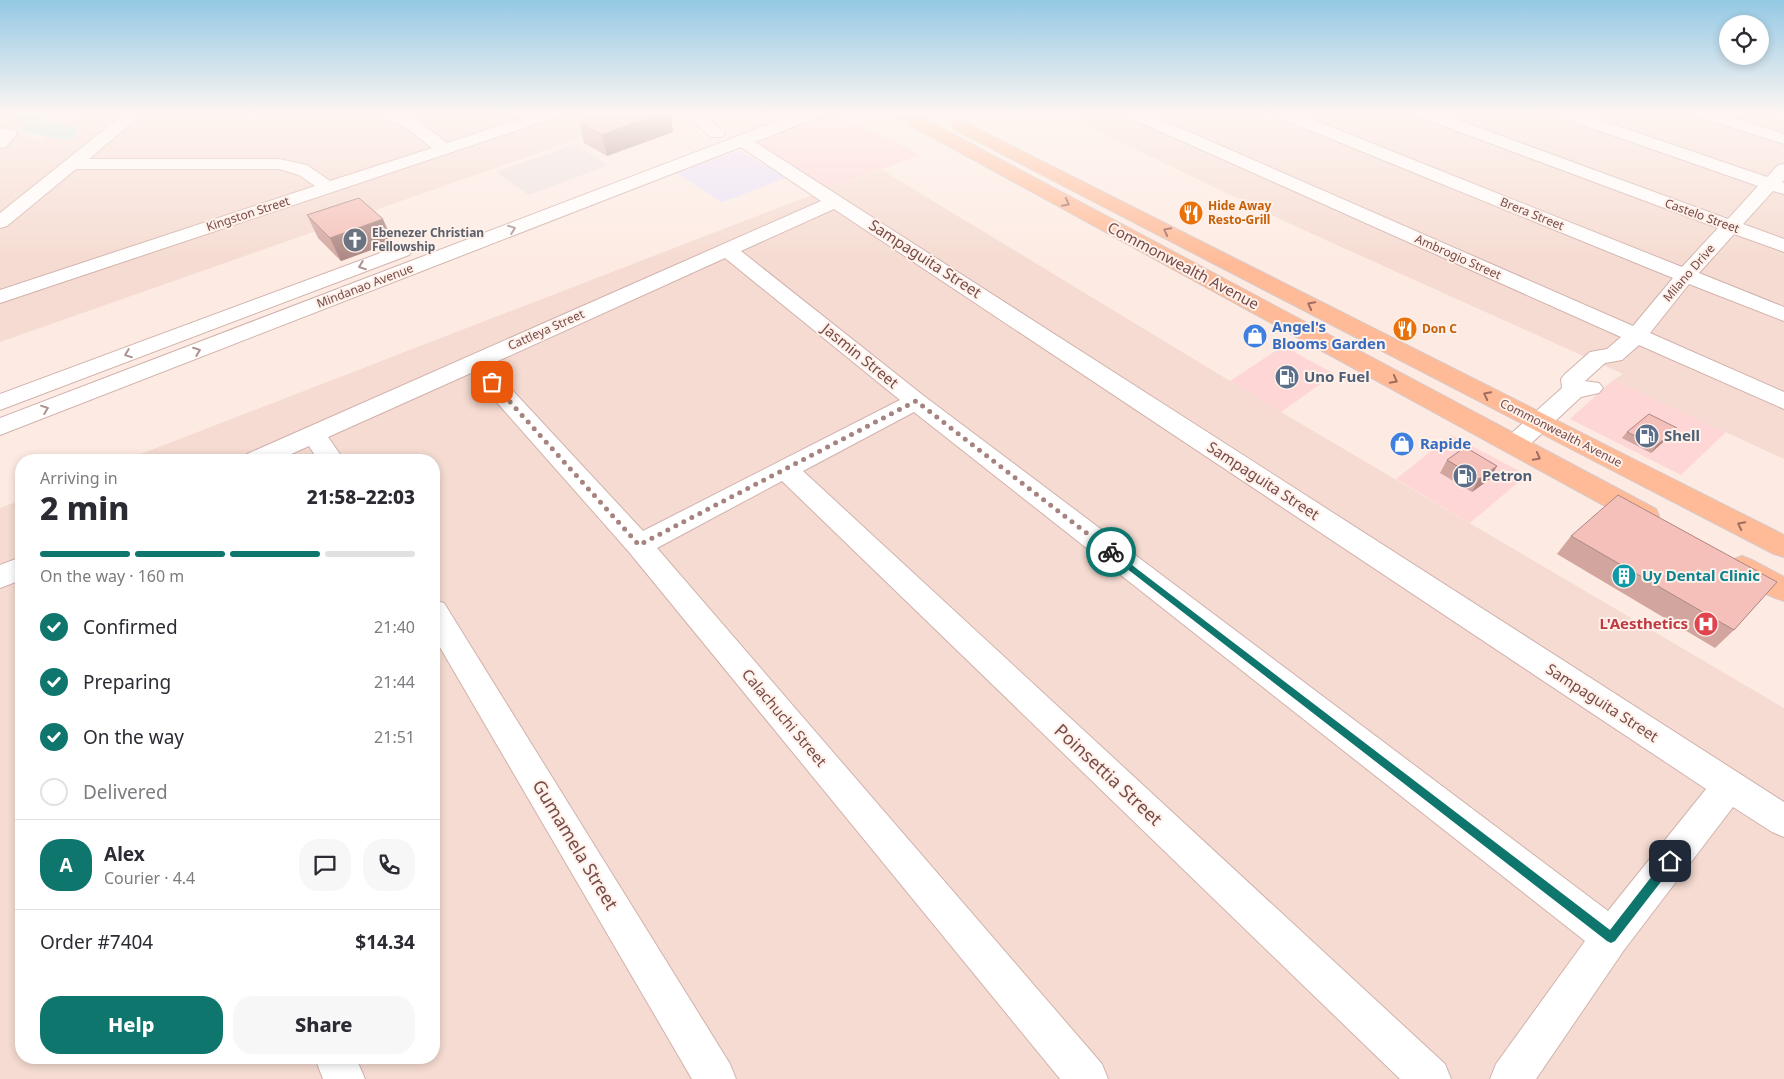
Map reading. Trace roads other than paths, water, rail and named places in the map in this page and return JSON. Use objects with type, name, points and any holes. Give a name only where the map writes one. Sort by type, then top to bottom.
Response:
[{"type":"main road","name":"Commonwealth Avenue","points":[[993,163],[1664,525]]},
{"type":"main road","name":"Commonwealth Avenue","points":[[1034,163],[1784,547]]},
{"type":"main road","points":[[1724,558],[1784,590]]},
{"type":"street","name":"Kingston Street","points":[[0,297],[403,163]]},
{"type":"street","points":[[447,234],[636,163]]},
{"type":"street","name":"Mindanao Avenue","points":[[0,427],[685,163]]},
{"type":"street","name":"Sampaguita Street","points":[[778,163],[1784,821]]},
{"type":"street","name":"Ambrogio Street","points":[[1246,163],[1784,401]]},
{"type":"street","name":"Brera Street","points":[[1406,163],[1784,315]]},
{"type":"street","name":"Castelo Street","points":[[1558,163],[1784,246]]},
{"type":"street","points":[[1711,163],[1777,186]]},
{"type":"street","points":[[0,222],[72,164],[295,165],[307,170],[327,188]]},
{"type":"street","name":"Milano Drive","points":[[1514,444],[1574,390],[1591,388],[1617,365],[1614,355],[1636,336],[1685,276],[1731,227],[1777,186],[1784,169]]},
{"type":"street","name":"Cattleya Street","points":[[269,454],[836,201]]},
{"type":"street","name":"Mindanao Avenue","points":[[0,402],[419,245]]},
{"type":"street","name":"Jasmin Street","points":[[728,250],[916,401],[1611,937]]},
{"type":"street","name":"Calachuchi Street","points":[[474,362],[639,545],[1087,1079]]},
{"type":"street","points":[[639,545],[916,401]]},
{"type":"street","points":[[313,434],[326,454]]},
{"type":"street","name":"Poinsettia Street","points":[[786,470],[1430,1079]]},
{"type":"street","points":[[0,577],[15,571]]},
{"type":"street","name":"Gumamela Street","points":[[440,621],[715,1079]]},
{"type":"street","points":[[1511,1079],[1611,937],[1729,785]]},
{"type":"street","points":[[338,1064],[344,1079]]},
{"type":"place","name":"Hide Away Resto-Grill","points":[[1191,213]]},
{"type":"place","name":"Ebenezer Christian Fellowship","points":[[355,240]]},
{"type":"place","name":"Don C","points":[[1405,329]]},
{"type":"place","name":"Angel's Blooms Garden","points":[[1255,336]]},
{"type":"place","name":"Uno Fuel","points":[[1287,377]]},
{"type":"place","name":"Shell","points":[[1647,436]]},
{"type":"place","name":"Rapide","points":[[1402,444]]},
{"type":"place","name":"Petron","points":[[1465,476]]},
{"type":"place","name":"Uy Dental Clinic","points":[[1624,576]]},
{"type":"place","name":"L'Aesthetics","points":[[1706,624]]}]
